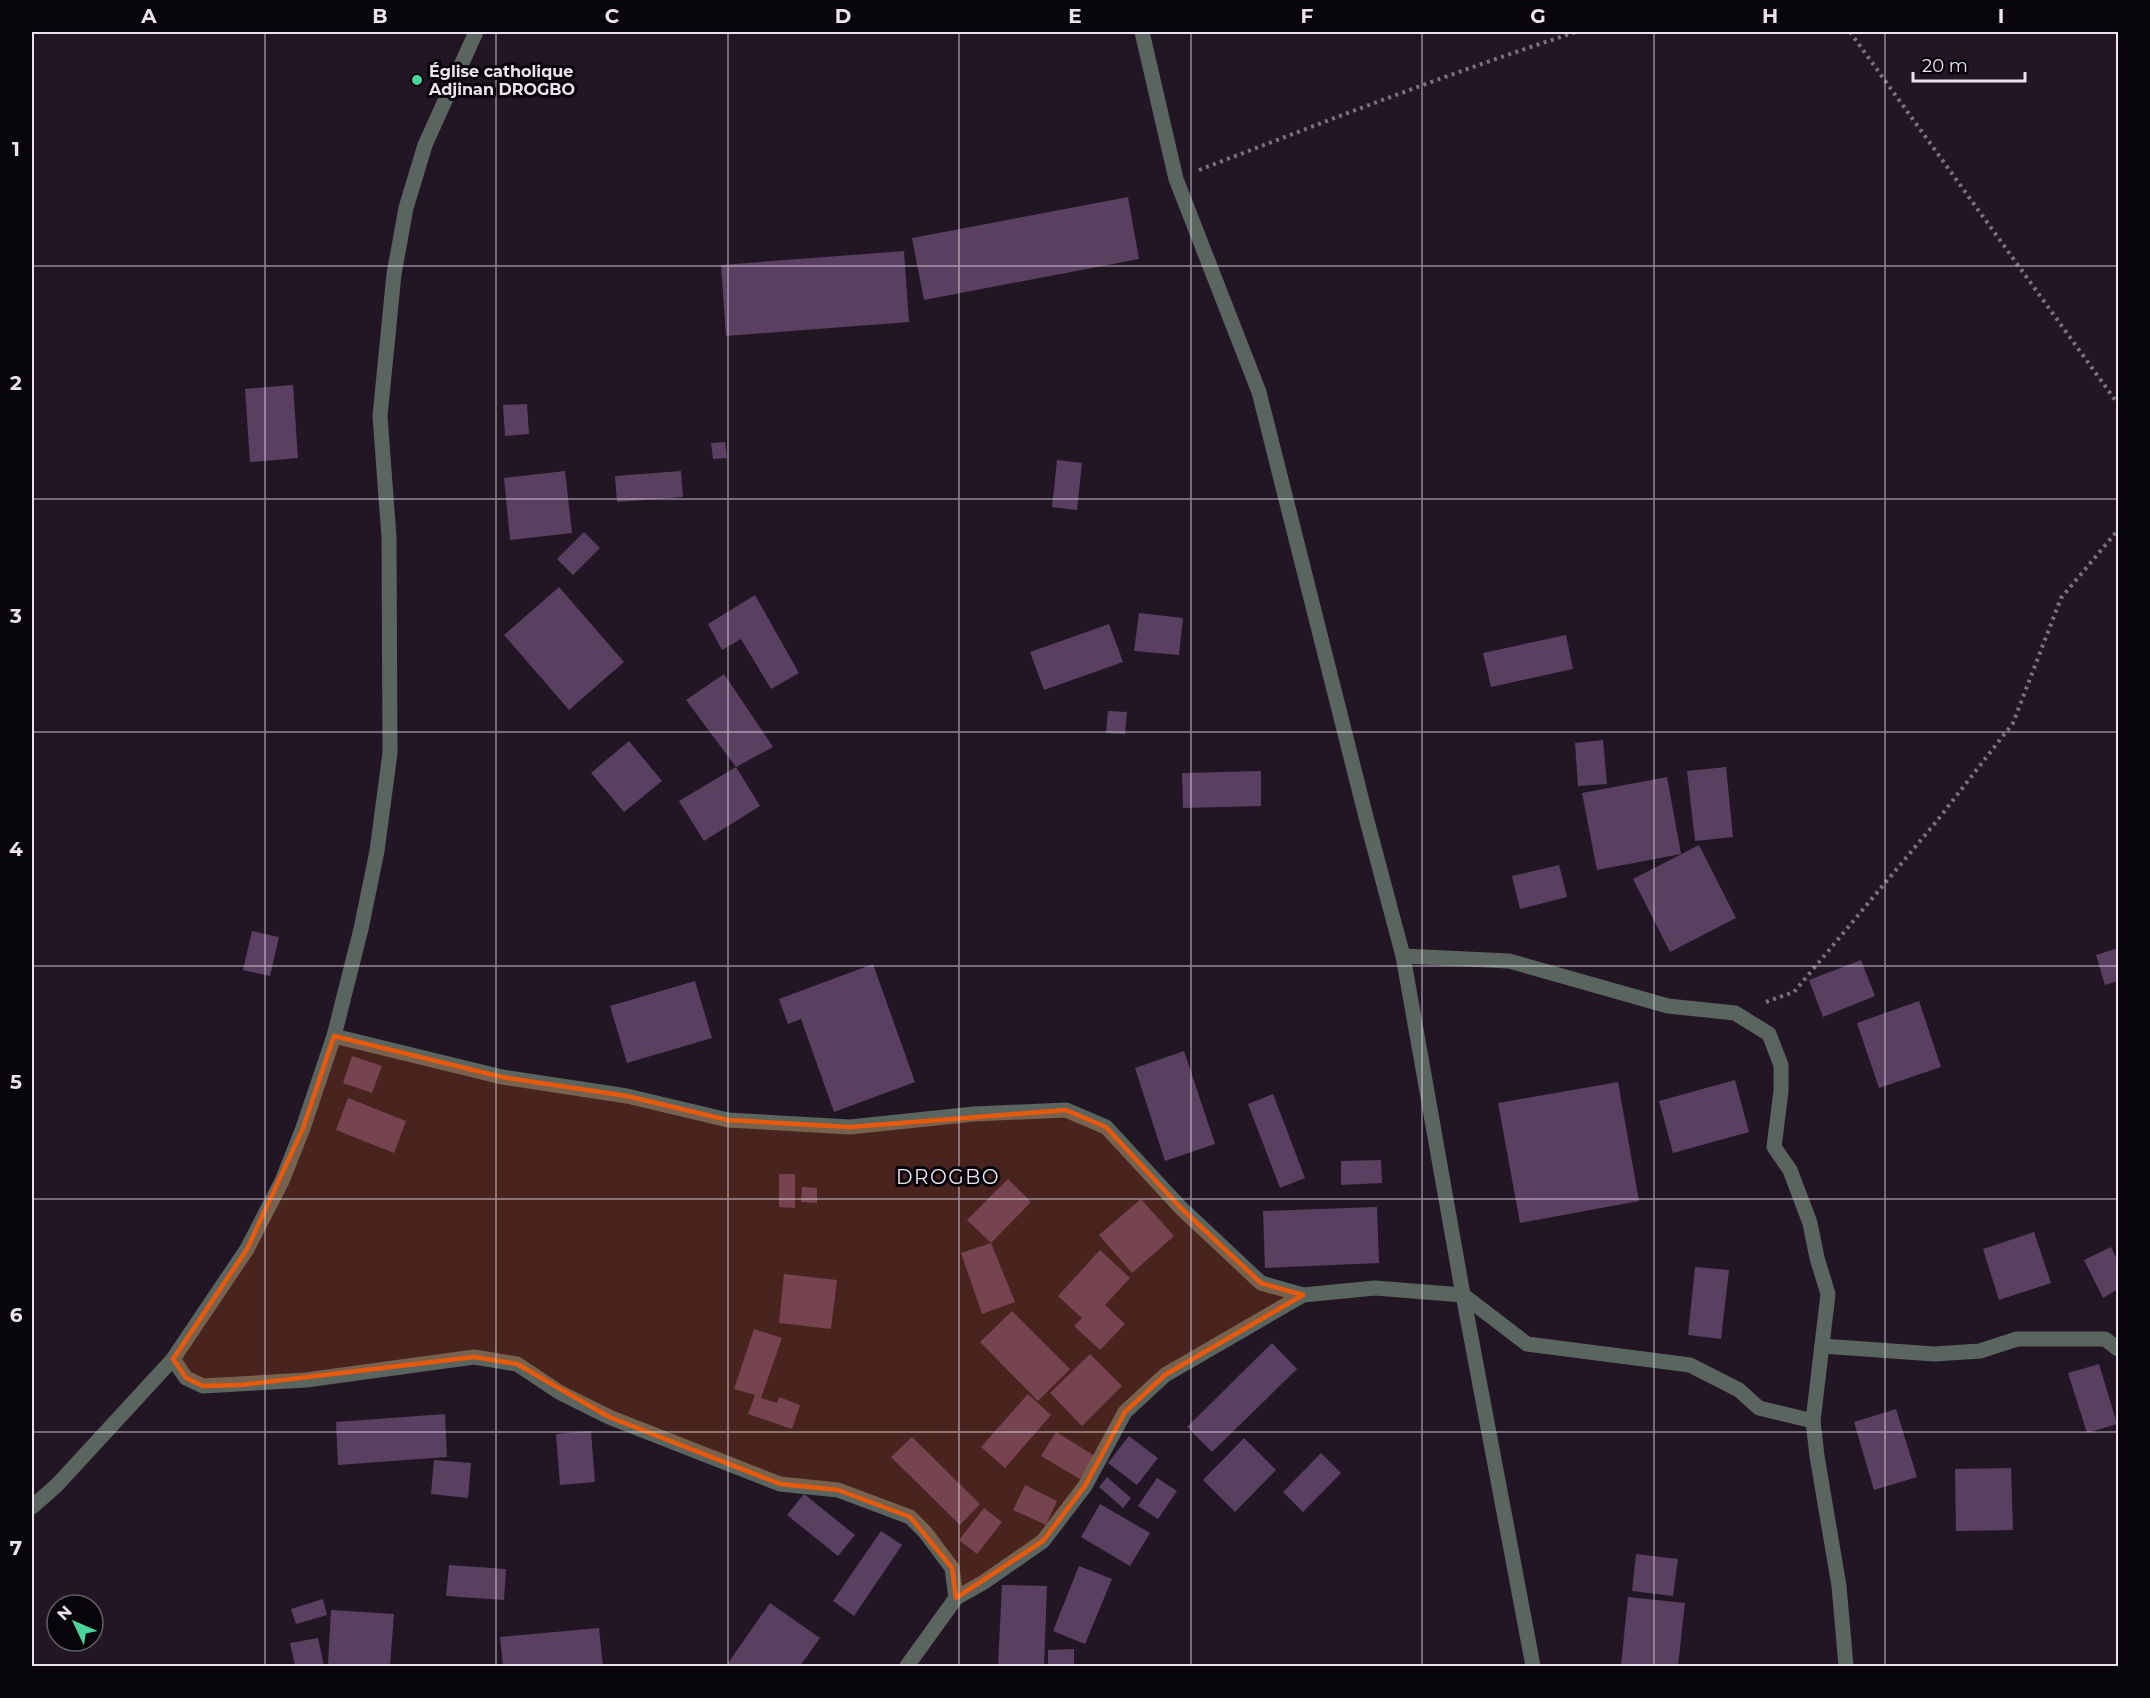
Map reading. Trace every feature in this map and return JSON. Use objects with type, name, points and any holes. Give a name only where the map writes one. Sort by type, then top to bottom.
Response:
[{"type":"street","points":[[32,1507],[57,1485],[173,1359],[247,1249],[282,1181],[303,1128],[334,1036],[361,929],[377,851],[390,753],[390,537],[380,416],[394,274],[406,208],[425,145],[476,32]]},
{"type":"street","points":[[1142,32],[1176,178],[1258,392],[1403,956],[1463,1295],[1533,1666]]},
{"type":"street","points":[[1403,956],[1509,961],[1668,1006],[1735,1013],[1769,1034],[1781,1065],[1781,1091],[1774,1147],[1790,1170],[1810,1223],[1817,1258],[1828,1294],[1813,1421],[1839,1586],[1846,1666]]},
{"type":"street","points":[[334,1036],[502,1077],[627,1096],[729,1120],[850,1127],[974,1114],[1066,1110],[1106,1127],[1181,1208],[1261,1282],[1303,1295],[1375,1288],[1463,1295],[1527,1344],[1690,1365],[1739,1390],[1759,1408],[1813,1421]]},
{"type":"street","points":[[907,1666],[956,1598],[984,1582],[1043,1541],[1085,1486],[1125,1412],[1165,1375],[1303,1295]]},
{"type":"street","points":[[1822,1346],[1934,1354],[1980,1351],[2017,1339],[2105,1339],[2118,1349]]},
{"type":"street","points":[[173,1359],[186,1378],[203,1386],[306,1380],[474,1357],[517,1364],[559,1392],[609,1417],[780,1484],[838,1490],[910,1517],[926,1532],[952,1568],[956,1598]]},
{"type":"path","points":[[1176,178],[1363,107],[1576,32]]},
{"type":"path","points":[[1850,32],[2118,404]]},
{"type":"path","points":[[1735,1013],[1794,992],[1936,822],[2013,723],[2061,598],[2118,530]]},
{"type":"highlighted area","points":[[334,1036],[502,1077],[627,1096],[728,1120],[850,1127],[1066,1110],[1106,1127],[1181,1208],[1261,1283],[1303,1295],[1165,1375],[1125,1412],[1085,1486],[1043,1541],[956,1598],[952,1568],[910,1517],[838,1490],[780,1484],[609,1417],[517,1364],[474,1357],[241,1385],[203,1386],[186,1378],[173,1359],[247,1249],[303,1128]]},
{"type":"building","points":[[1128,197],[1139,259],[924,300],[912,238]]},
{"type":"building","points":[[904,251],[909,322],[726,336],[721,265]]},
{"type":"building","points":[[293,385],[298,458],[250,462],[245,389]]},
{"type":"building","points":[[527,404],[529,434],[505,436],[503,405]]},
{"type":"building","points":[[725,442],[727,458],[713,459],[711,443]]},
{"type":"building","points":[[1057,460],[1082,463],[1077,510],[1052,507]]},
{"type":"building","points":[[565,471],[572,533],[510,540],[504,478]]},
{"type":"building","points":[[681,471],[683,497],[617,502],[615,476]]},
{"type":"building","points":[[584,532],[600,548],[573,575],[557,559]]},
{"type":"building","points":[[559,587],[624,662],[569,710],[504,635]]},
{"type":"building","points":[[755,595],[799,673],[771,689],[741,639],[722,650],[708,624]]},
{"type":"building","points":[[1139,613],[1183,618],[1179,655],[1134,651]]},
{"type":"building","points":[[1109,624],[1123,662],[1044,690],[1030,652]]},
{"type":"building","points":[[1566,635],[1573,669],[1491,687],[1483,653]]},
{"type":"building","points":[[724,674],[773,747],[736,767],[686,700]]},
{"type":"building","points":[[1108,711],[1127,712],[1125,734],[1106,733]]},
{"type":"building","points":[[1603,740],[1607,784],[1578,786],[1575,743]]},
{"type":"building","points":[[629,741],[662,781],[624,812],[591,773]]},
{"type":"building","points":[[736,767],[760,806],[704,841],[679,801]]},
{"type":"building","points":[[1726,767],[1733,837],[1695,841],[1687,771]]},
{"type":"building","points":[[1261,771],[1261,806],[1183,808],[1182,773]]},
{"type":"building","points":[[1667,777],[1681,854],[1597,870],[1582,793]]},
{"type":"building","points":[[1699,845],[1736,918],[1670,952],[1633,879]]},
{"type":"building","points":[[1559,865],[1567,897],[1520,909],[1512,876]]},
{"type":"building","points":[[252,931],[279,937],[270,976],[243,970]]},
{"type":"building","points":[[2118,948],[2118,981],[2105,985],[2096,955]]},
{"type":"building","points":[[1861,960],[1875,996],[1823,1017],[1809,980]]},
{"type":"building","points":[[873,964],[915,1082],[834,1112],[801,1019],[788,1024],[779,999]]},
{"type":"building","points":[[695,981],[712,1038],[627,1063],[610,1006]]},
{"type":"building","points":[[1919,1001],[1941,1067],[1879,1088],[1857,1023]]},
{"type":"building","points":[[1184,1051],[1215,1144],[1165,1161],[1135,1068]]},
{"type":"building","points":[[352,1056],[382,1066],[372,1093],[343,1083]]},
{"type":"building","points":[[1735,1080],[1749,1132],[1673,1153],[1659,1101]]},
{"type":"building","points":[[1618,1082],[1639,1201],[1520,1223],[1498,1103]]},
{"type":"building","points":[[1273,1094],[1305,1178],[1280,1188],[1248,1104]]},
{"type":"building","points":[[348,1098],[406,1121],[394,1153],[336,1130]]},
{"type":"building","points":[[1381,1160],[1382,1183],[1341,1185],[1341,1161]]},
{"type":"building","points":[[779,1174],[795,1174],[795,1208],[779,1207]]},
{"type":"building","points":[[1008,1179],[1031,1202],[991,1243],[967,1220]]},
{"type":"building","points":[[802,1187],[817,1188],[817,1203],[801,1202]]},
{"type":"building","points":[[1141,1199],[1174,1236],[1132,1273],[1099,1235]]},
{"type":"building","points":[[1377,1207],[1379,1263],[1265,1268],[1263,1211]]},
{"type":"building","points":[[2034,1232],[2051,1283],[1999,1300],[1983,1249]]},
{"type":"building","points":[[991,1243],[1015,1302],[982,1314],[961,1253]]},
{"type":"building","points":[[2111,1247],[2118,1262],[2118,1289],[2103,1298],[2084,1260]]},
{"type":"building","points":[[1100,1250],[1130,1278],[1105,1305],[1125,1324],[1100,1350],[1074,1326],[1082,1318],[1058,1296]]},
{"type":"building","points":[[1695,1267],[1729,1270],[1721,1339],[1688,1335]]},
{"type":"building","points":[[784,1274],[837,1280],[831,1329],[779,1323]]},
{"type":"building","points":[[1012,1311],[1070,1369],[1038,1401],[980,1342]]},
{"type":"building","points":[[754,1329],[782,1338],[761,1398],[777,1403],[779,1397],[800,1405],[792,1429],[748,1414],[755,1395],[734,1389]]},
{"type":"building","points":[[1272,1343],[1297,1369],[1212,1452],[1187,1427]]},
{"type":"building","points":[[1090,1354],[1122,1386],[1082,1426],[1050,1393]]},
{"type":"building","points":[[2099,1364],[2117,1424],[2087,1433],[2068,1373]]},
{"type":"building","points":[[1028,1394],[1051,1415],[1005,1468],[981,1447]]},
{"type":"building","points":[[1896,1409],[1917,1477],[1874,1490],[1854,1422]]},
{"type":"building","points":[[445,1414],[447,1457],[338,1465],[336,1422]]},
{"type":"building","points":[[591,1431],[595,1482],[560,1485],[556,1434]]},
{"type":"building","points":[[1056,1432],[1095,1456],[1080,1479],[1041,1456]]},
{"type":"building","points":[[1129,1436],[1158,1458],[1137,1485],[1108,1463]]},
{"type":"building","points":[[912,1437],[980,1504],[960,1525],[891,1457]]},
{"type":"building","points":[[1244,1438],[1276,1470],[1235,1512],[1203,1480]]},
{"type":"building","points":[[1321,1453],[1341,1473],[1303,1512],[1283,1492]]},
{"type":"building","points":[[434,1460],[471,1463],[468,1498],[431,1494]]},
{"type":"building","points":[[2011,1468],[2013,1530],[1956,1531],[1955,1469]]},
{"type":"building","points":[[1107,1477],[1131,1498],[1123,1508],[1099,1487]]},
{"type":"building","points":[[1157,1478],[1177,1491],[1158,1519],[1138,1506]]},
{"type":"building","points":[[1025,1485],[1057,1501],[1046,1525],[1013,1510]]},
{"type":"building","points":[[804,1494],[855,1535],[838,1556],[787,1515]]},
{"type":"building","points":[[1100,1504],[1150,1533],[1130,1566],[1081,1537]]},
{"type":"building","points":[[984,1508],[1002,1522],[977,1554],[959,1540]]},
{"type":"building","points":[[881,1531],[902,1545],[854,1616],[833,1601]]},
{"type":"building","points":[[1636,1554],[1678,1559],[1673,1596],[1632,1591]]},
{"type":"building","points":[[449,1565],[506,1569],[504,1600],[446,1596]]},
{"type":"building","points":[[1079,1566],[1112,1579],[1085,1644],[1053,1631]]},
{"type":"building","points":[[1002,1585],[1047,1586],[1044,1666],[998,1666]]},
{"type":"building","points":[[1628,1597],[1685,1603],[1678,1666],[1621,1665]]},
{"type":"building","points":[[323,1599],[327,1615],[296,1624],[291,1609]]},
{"type":"building","points":[[770,1603],[820,1638],[800,1666],[726,1666]]},
{"type":"building","points":[[331,1610],[394,1614],[390,1666],[328,1664]]},
{"type":"building","points":[[599,1628],[603,1666],[503,1666],[500,1637]]},
{"type":"building","points":[[318,1638],[324,1666],[295,1666],[290,1643]]},
{"type":"building","points":[[1074,1649],[1074,1666],[1048,1666],[1048,1650]]},
{"type":"place","name":"Église catholique Adjinan DROGBO","points":[[417,80]]},
{"type":"district","name":"DROGBO","points":[[948,1177]]}]
